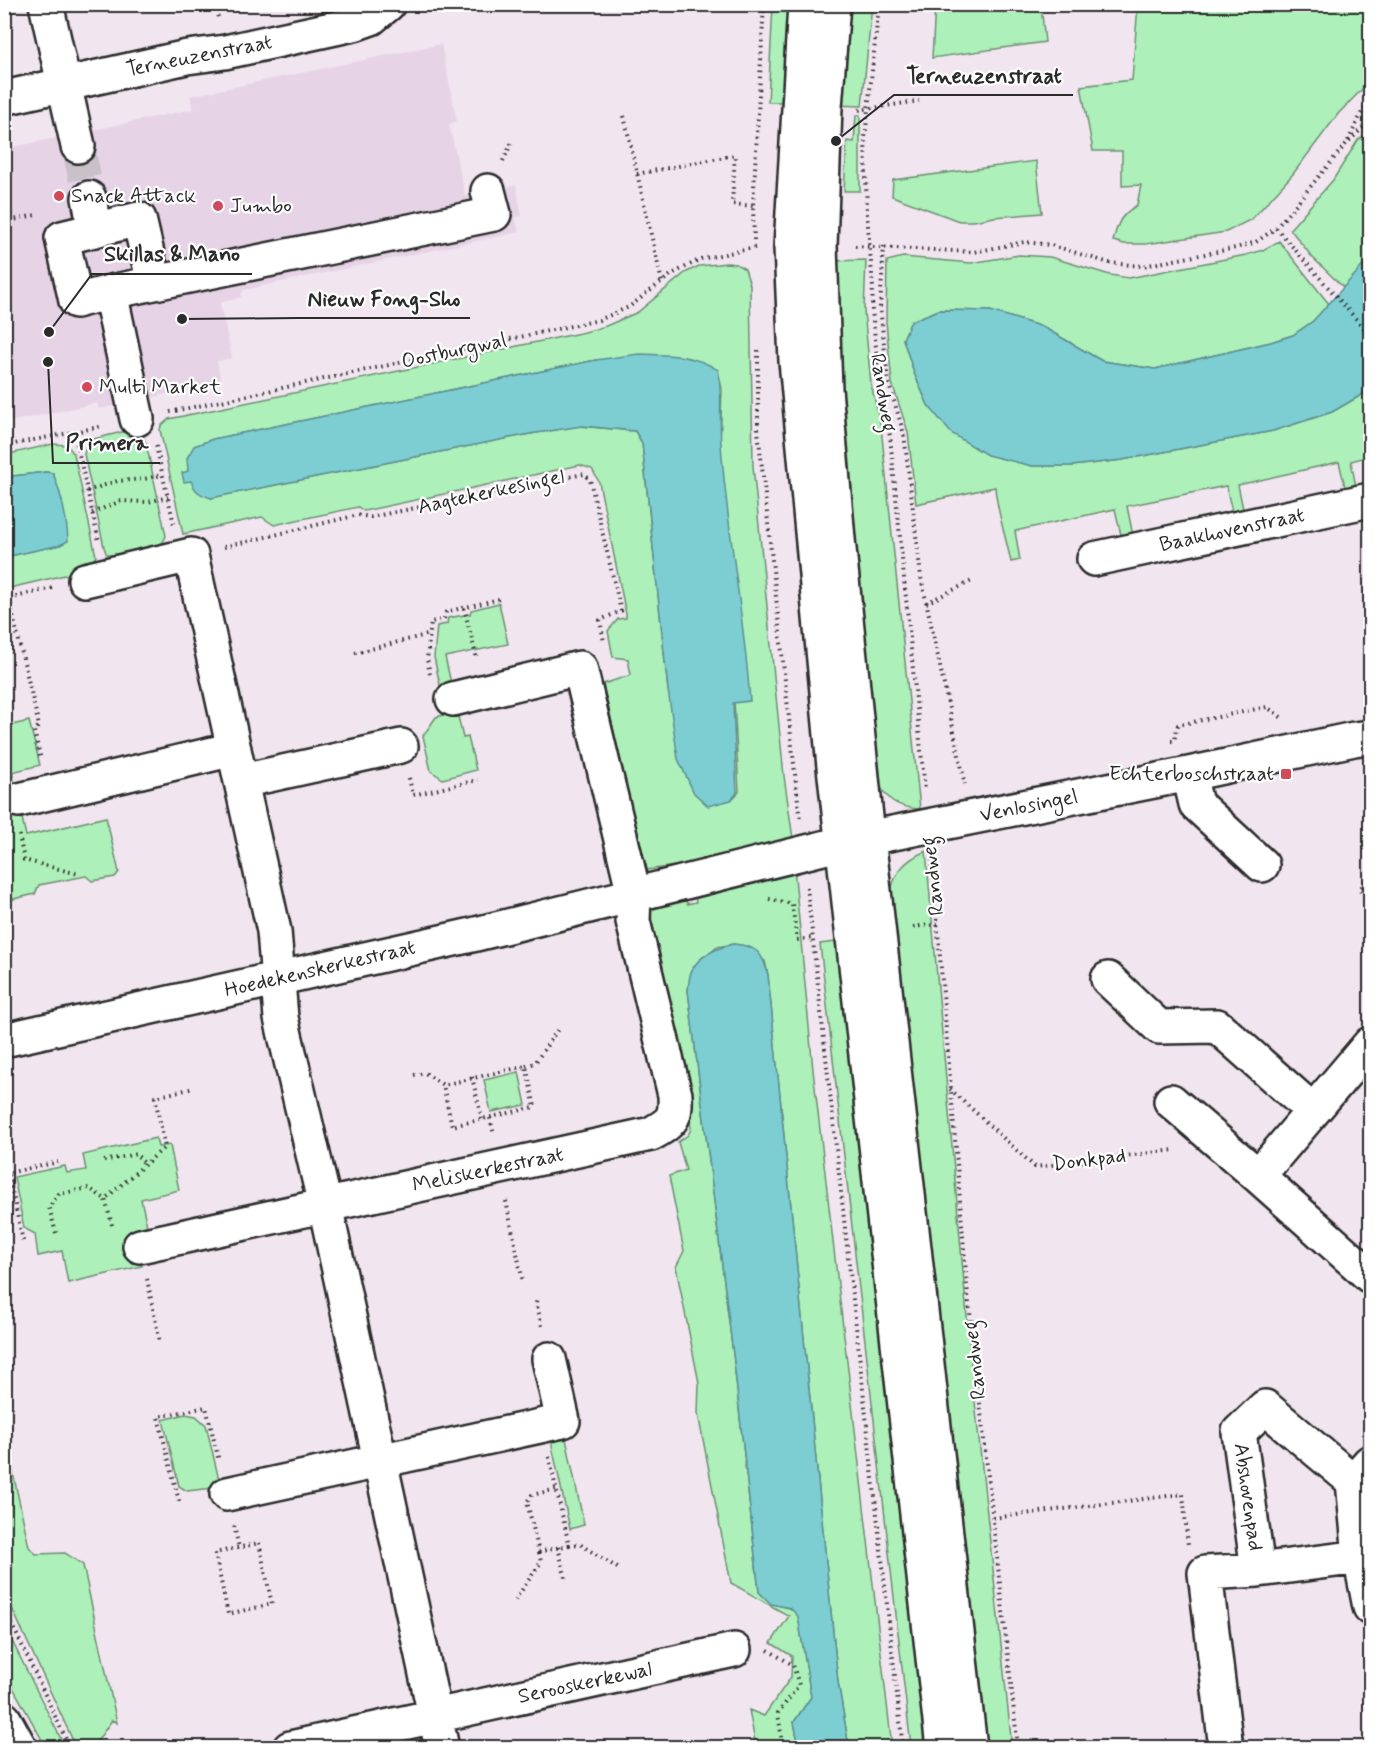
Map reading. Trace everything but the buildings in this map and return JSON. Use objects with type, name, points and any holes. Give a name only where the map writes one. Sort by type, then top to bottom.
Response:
[{"type":"street","points":[[46,4],[78,146]]},
{"type":"street","name":"Terneuzenstraat","points":[[4,98],[187,57],[225,52],[354,24],[371,18],[388,4]]},
{"type":"street","points":[[805,4],[807,216]]},
{"type":"street","points":[[833,4],[825,106],[807,216],[791,247],[796,361],[970,1748]]},
{"type":"street","points":[[154,283],[139,219],[62,238],[76,301],[110,292],[494,214],[488,191]]},
{"type":"street","points":[[89,198],[96,230]]},
{"type":"street","points":[[110,292],[143,418]]},
{"type":"street","name":"Baakhovenstraat","points":[[1094,559],[1371,500]]},
{"type":"street","points":[[95,578],[190,555],[274,931],[281,1018],[325,1205],[442,1748]]},
{"type":"street","points":[[442,690],[485,691],[580,668],[634,894]]},
{"type":"street","name":"Venlosingel","points":[[855,840],[1371,737]]},
{"type":"street","points":[[242,781],[401,746]]},
{"type":"street","points":[[28,806],[234,749]]},
{"type":"street","points":[[1189,774],[1196,804],[1262,865]]},
{"type":"street","name":"Hoedekenskerkestraat","points":[[4,1041],[471,935],[855,840]]},
{"type":"street","name":"Meliskerkestraat","points":[[140,1246],[651,1134],[669,1124],[675,1111],[675,1095],[633,921],[634,894]]},
{"type":"street","points":[[866,932],[943,1748]]},
{"type":"street","points":[[1108,979],[1159,1027],[1217,1026],[1313,1111]]},
{"type":"street","points":[[1258,1176],[1371,1044]]},
{"type":"street","points":[[1171,1101],[1223,1144],[1371,1276]]},
{"type":"street","points":[[226,1494],[563,1421],[549,1359]]},
{"type":"street","name":"Abshovenpad","points":[[1258,1570],[1239,1431],[1265,1407],[1362,1472],[1360,1557],[1371,1607]]},
{"type":"street","name":"Abshovenpad","points":[[1205,1573],[1258,1570],[1360,1557]]},
{"type":"street","points":[[1205,1573],[1226,1748]]},
{"type":"street","name":"Serooskerkewal","points":[[290,1748],[734,1650]]},
{"type":"street","points":[[4,1719],[20,1748]]},
{"type":"path","points":[[756,259],[753,206],[764,4]]},
{"type":"path","name":"Randweg","points":[[879,4],[865,138],[873,321],[880,386],[890,436],[938,924],[949,1088],[967,1285],[1018,1748]]},
{"type":"path","points":[[1346,144],[1371,96]]},
{"type":"path","points":[[858,110],[919,101]]},
{"type":"path","points":[[624,116],[662,282]]},
{"type":"path","points":[[870,245],[974,252],[1024,242],[1051,244],[1108,263],[1143,266],[1256,242],[1276,228],[1346,144],[1371,121]]},
{"type":"path","points":[[637,174],[735,155],[732,204],[807,216],[867,214]]},
{"type":"path","points":[[1276,228],[1371,335]]},
{"type":"path","points":[[884,246],[880,307],[882,339],[888,381],[904,434],[921,577],[965,785],[976,783]]},
{"type":"path","name":"Oostburgwal","points":[[4,446],[599,320],[629,307],[672,274],[701,259],[755,248]]},
{"type":"path","points":[[758,339],[758,430],[812,938],[903,1748]]},
{"type":"path","points":[[143,418],[162,475],[176,535],[190,555]]},
{"type":"path","points":[[74,432],[92,513],[95,578],[7,599],[39,726],[34,731],[24,860],[78,874]]},
{"type":"path","name":"Aagtekerkesingel","points":[[190,555],[358,514],[371,517],[584,474],[590,480],[621,611],[600,620],[604,647],[580,668]]},
{"type":"path","points":[[87,491],[117,481],[162,475]]},
{"type":"path","points":[[92,513],[121,501],[148,502],[168,497]]},
{"type":"path","points":[[926,603],[972,581]]},
{"type":"path","points":[[442,690],[427,659],[431,622],[444,619],[446,612],[499,599]]},
{"type":"path","points":[[464,608],[485,691]]},
{"type":"path","points":[[355,653],[430,634]]},
{"type":"path","points":[[1162,743],[1174,741],[1178,725],[1267,707],[1279,718],[1290,716]]},
{"type":"path","points":[[401,746],[412,795],[478,780]]},
{"type":"path","points":[[1371,877],[1359,890],[1371,899]]},
{"type":"path","points":[[760,897],[792,904],[797,940],[938,924]]},
{"type":"path","points":[[414,1075],[425,1073],[443,1084],[526,1066],[535,1063],[558,1029]]},
{"type":"path","points":[[443,1084],[452,1126],[535,1107],[526,1066]]},
{"type":"path","points":[[472,1077],[482,1119]]},
{"type":"path","points":[[105,1199],[165,1147],[155,1097],[194,1088]]},
{"type":"path","name":"Donkpad","points":[[949,1088],[1035,1167],[1223,1144]]},
{"type":"path","points":[[104,1161],[136,1154],[145,1164]]},
{"type":"path","points":[[23,1241],[8,1173],[58,1162]]},
{"type":"path","points":[[56,1233],[49,1207],[58,1194],[89,1188],[105,1199],[113,1230]]},
{"type":"path","points":[[140,1246],[159,1343]]},
{"type":"path","points":[[179,1501],[158,1417],[206,1407],[226,1494]]},
{"type":"path","points":[[515,1600],[541,1562],[527,1502],[532,1495],[557,1489],[569,1545]]},
{"type":"path","points":[[993,1518],[1183,1494],[1190,1560],[1205,1573]]},
{"type":"path","points":[[259,1543],[272,1604],[228,1614],[215,1553],[259,1543]]},
{"type":"path","points":[[539,1552],[580,1544],[619,1569]]},
{"type":"path","points":[[558,1547],[566,1580]]},
{"type":"path","points":[[4,1607],[70,1748]]},
{"type":"path","points":[[734,1650],[758,1644],[793,1665],[799,1685],[778,1713],[783,1748]]},
{"type":"shaded area","points":[[441,44],[457,121],[449,124],[465,196],[516,185],[522,216],[515,217],[519,232],[244,290],[242,297],[220,303],[232,358],[217,361],[221,382],[99,409],[97,403],[5,423],[4,149],[193,109],[190,96]]},
{"type":"green space","points":[[773,5],[794,5],[788,102],[768,102]]},
{"type":"green space","points":[[842,5],[872,5],[862,106],[834,105]]},
{"type":"green space","points":[[935,5],[1041,5],[1045,42],[932,58]]},
{"type":"green space","points":[[1138,5],[1370,5],[1370,81],[1338,114],[1293,174],[1252,219],[1226,232],[1146,244],[1124,244],[1113,241],[1120,220],[1137,205],[1141,185],[1122,186],[1122,151],[1093,151],[1081,86],[1132,80]]},
{"type":"green space","points":[[856,115],[860,115],[860,191],[844,191],[847,141],[854,142]]},
{"type":"green space","points":[[1370,132],[1370,258],[1344,288],[1312,257],[1290,229],[1333,180],[1358,140]]},
{"type":"green space","points":[[1036,161],[1042,213],[959,221],[892,196],[893,180]]},
{"type":"green space","points":[[1279,241],[1329,304],[1313,321],[1293,335],[1271,342],[1155,369],[1102,361],[1043,327],[990,311],[939,310],[911,321],[903,339],[928,405],[1032,466],[1072,466],[1122,460],[1273,431],[1332,412],[1370,390],[1370,456],[1351,461],[1356,487],[1346,491],[1339,462],[1238,485],[1244,514],[1233,516],[1226,486],[1127,506],[1133,536],[1122,539],[1115,509],[1015,531],[1020,560],[1011,562],[995,487],[916,504],[908,432],[892,383],[886,322],[887,261],[903,257],[971,263],[1019,255],[1050,257],[1110,275],[1129,278],[1246,255],[1263,250]]},
{"type":"green space","points":[[866,260],[864,311],[871,384],[881,427],[920,809],[897,804],[882,790],[875,775],[829,261]]},
{"type":"green space","points":[[736,264],[745,269],[750,285],[753,466],[784,776],[793,839],[709,861],[647,870],[639,866],[632,850],[641,848],[603,684],[631,675],[628,659],[613,657],[608,631],[618,619],[626,618],[626,614],[599,482],[592,469],[580,465],[364,511],[358,507],[274,525],[262,517],[183,534],[160,430],[169,419],[606,326],[638,312],[685,273],[699,266]],"holes":[[[596,360],[718,370],[722,389],[720,442],[739,792],[731,800],[668,690],[642,443],[635,431],[578,426],[211,498],[197,486],[189,471],[194,446],[213,439]]]},
{"type":"green space","points":[[130,430],[141,434],[146,443],[166,536],[161,546],[114,559],[106,553],[104,547],[84,454],[90,440]]},
{"type":"green space","points":[[53,444],[67,445],[74,454],[96,556],[87,569],[82,571],[5,589],[4,557],[60,545],[62,501],[53,473],[5,477],[5,455]]},
{"type":"green space","points":[[499,603],[508,644],[445,657],[451,683],[448,688],[441,690],[434,657],[437,626],[447,624],[448,618],[470,614],[471,610]]},
{"type":"green space","points":[[457,712],[463,738],[468,737],[476,770],[443,779],[431,771],[423,736],[436,717]]},
{"type":"green space","points":[[29,721],[40,765],[12,772],[26,836],[106,817],[119,872],[115,877],[92,881],[86,876],[39,885],[35,894],[5,901],[4,727]]},
{"type":"green space","points":[[926,851],[972,1374],[1012,1747],[980,1747],[888,901],[900,870],[910,860]]},
{"type":"green space","points":[[794,866],[813,1070],[892,1747],[849,1747],[838,1682],[768,975],[765,961],[734,944],[717,947],[692,970],[688,990],[734,1362],[759,1592],[771,1603],[790,1608],[798,1615],[811,1697],[794,1722],[799,1747],[756,1747],[749,1710],[764,1716],[791,1677],[792,1656],[771,1643],[789,1616],[731,1583],[698,1414],[699,1383],[676,1267],[684,1251],[669,1176],[686,1170],[678,1142],[688,1135],[691,1129],[685,1077],[646,907],[685,893],[687,904],[696,902],[694,891]]},
{"type":"green space","points":[[844,941],[933,1747],[911,1747],[820,944]]},
{"type":"green space","points":[[519,1072],[526,1105],[491,1112],[484,1080]]},
{"type":"green space","points":[[156,1138],[158,1147],[170,1145],[179,1190],[141,1199],[147,1226],[134,1230],[142,1266],[68,1283],[62,1251],[38,1256],[35,1234],[24,1228],[14,1177],[65,1166],[67,1173],[86,1170],[83,1155]]},
{"type":"green space","points":[[185,1414],[196,1416],[206,1425],[219,1480],[213,1488],[187,1491],[179,1486],[163,1420]]},
{"type":"green space","points":[[554,1429],[564,1429],[584,1525],[570,1529],[552,1446]]},
{"type":"green space","points":[[4,1431],[29,1547],[36,1554],[65,1553],[83,1565],[117,1723],[112,1720],[93,1747],[75,1745],[5,1593]]},
{"type":"green space","points":[[5,1627],[65,1747],[46,1747],[5,1673]]},
{"type":"water","points":[[1370,258],[1370,390],[1332,412],[1273,431],[1122,460],[1072,466],[1032,466],[987,455],[951,433],[928,405],[903,339],[911,321],[939,310],[990,311],[1043,327],[1102,361],[1155,369],[1293,335],[1313,321]]},
{"type":"water","points":[[639,354],[690,358],[718,370],[727,508],[750,701],[733,703],[737,793],[731,800],[708,806],[694,793],[678,759],[668,690],[642,443],[635,431],[582,426],[530,434],[211,498],[204,496],[194,488],[191,481],[184,482],[182,473],[188,471],[187,458],[194,446],[213,439],[596,360]]},
{"type":"water","points":[[53,473],[59,489],[68,541],[60,545],[5,557],[5,477]]},
{"type":"water","points":[[734,944],[758,952],[764,961],[768,975],[838,1682],[849,1747],[799,1747],[794,1722],[811,1697],[798,1616],[790,1608],[771,1604],[759,1592],[734,1362],[688,990],[691,972],[699,960],[722,947]]},
{"type":"tunnel","points":[[78,146],[89,198]]},
{"type":"place","name":"Terneuzenstraat","points":[[836,141]]},
{"type":"place","name":"Snack Attack","points":[[59,196]]},
{"type":"place","name":"Jumbo","points":[[218,206]]},
{"type":"place","name":"Nieuw Fong-Sho","points":[[182,319]]},
{"type":"place","name":"Skillas & Mano","points":[[49,332]]},
{"type":"place","name":"Primera","points":[[48,362]]},
{"type":"place","name":"Multi Market","points":[[87,387]]},
{"type":"place","name":"Echterboschstraat","points":[[1286,774]]}]
